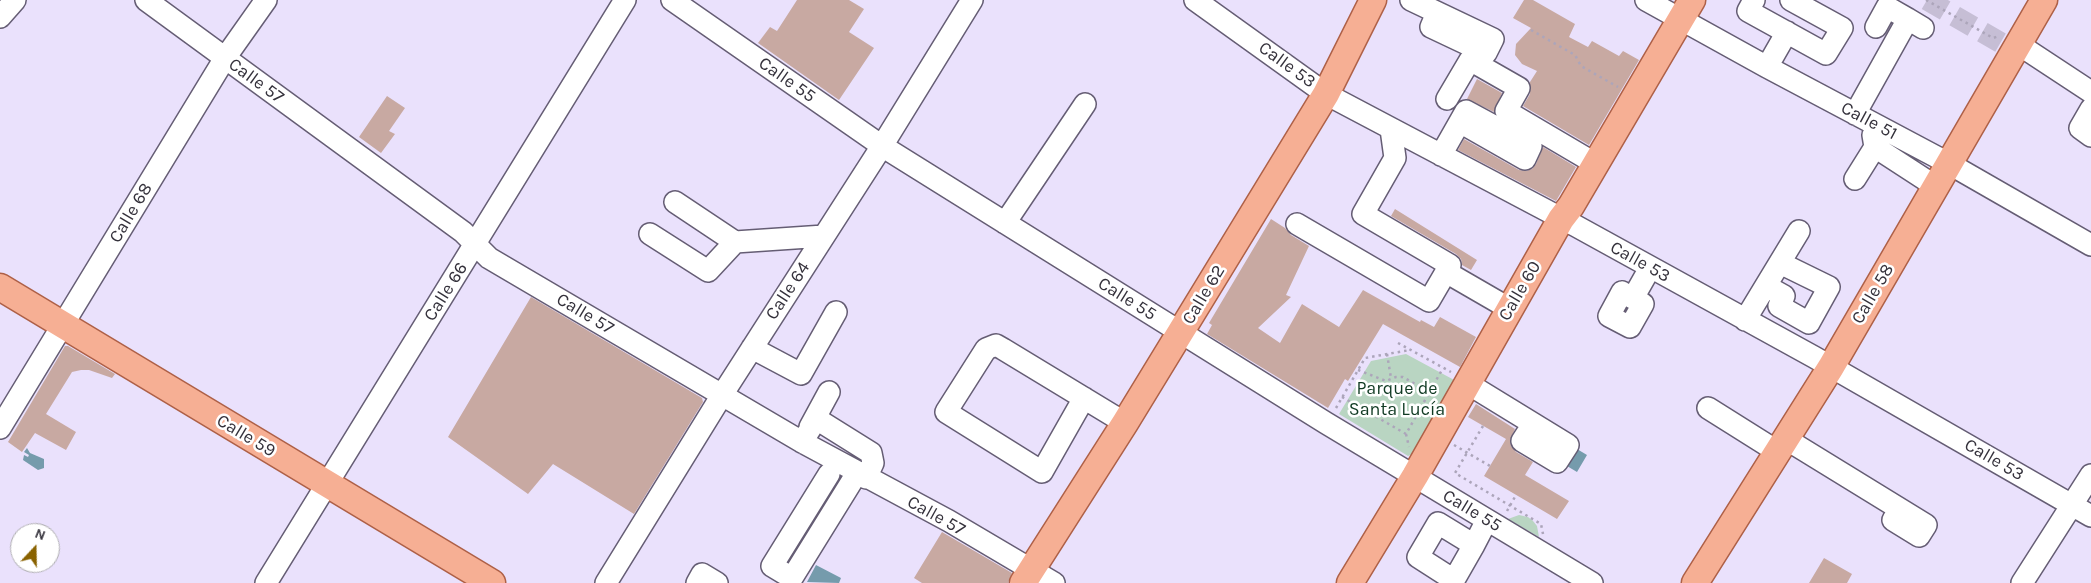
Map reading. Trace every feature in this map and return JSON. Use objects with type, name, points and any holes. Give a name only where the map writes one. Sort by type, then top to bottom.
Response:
[{"type":"main road","name":"Calle 62","points":[[1026,577],[1125,423],[1191,339],[1326,94],[1373,0]]},
{"type":"main road","name":"Calle 58","points":[[1695,583],[1831,367],[2044,0]]},
{"type":"main road","name":"Calle 60","points":[[1350,583],[1419,479],[1506,307],[1571,206],[1593,162],[1685,12]]},
{"type":"main road","name":"Calle 59","points":[[0,287],[492,583]]},
{"type":"street","points":[[0,17],[14,0]]},
{"type":"street","name":"Calle 57","points":[[146,0],[463,232],[489,258],[722,395],[806,434]]},
{"type":"street","name":"Calle 68","points":[[0,428],[225,58],[266,0]]},
{"type":"street","name":"Calle 66","points":[[266,583],[625,0]]},
{"type":"street","name":"Calle 55","points":[[672,0],[882,146],[1419,479],[1495,518],[1592,583]]},
{"type":"street","name":"Calle 64","points":[[606,583],[722,395],[882,146],[972,0]]},
{"type":"street","name":"Calle 53","points":[[1195,0],[1326,94],[1562,219],[1746,320],[2091,516]]},
{"type":"street","points":[[1411,0],[1437,13]]},
{"type":"street","name":"Calle 51","points":[[1646,0],[1685,12],[1767,67],[1948,163],[2091,245]]},
{"type":"street","points":[[1754,0],[1748,11],[1826,54],[1842,28],[1792,0]]},
{"type":"street","points":[[1855,114],[1916,24],[1887,7],[1876,26]]},
{"type":"street","points":[[1447,99],[1470,60],[1519,88],[1506,112],[1593,162],[1629,94],[1671,22],[1685,12]]},
{"type":"street","points":[[1191,339],[1331,415],[1410,463],[1415,461],[1460,378],[1562,219],[1685,12]]},
{"type":"street","points":[[1767,67],[1787,32]]},
{"type":"street","points":[[2018,44],[2091,92]]},
{"type":"street","points":[[1005,223],[1085,104]]},
{"type":"street","points":[[2091,109],[2080,128],[2091,136]]},
{"type":"street","points":[[1441,155],[1460,122]]},
{"type":"street","points":[[1878,126],[1872,136],[1875,147],[1935,186]]},
{"type":"street","points":[[1297,224],[1429,301],[1450,265],[1362,214],[1395,158],[1391,129]]},
{"type":"street","points":[[1855,179],[1875,147]]},
{"type":"street","points":[[675,202],[735,242],[824,236]]},
{"type":"street","points":[[1746,320],[1799,231]]},
{"type":"street","points":[[650,234],[708,271],[735,242]]},
{"type":"street","points":[[1766,286],[1784,296],[1779,306],[1809,323],[1829,287],[1780,262]]},
{"type":"street","points":[[1633,298],[1650,268]]},
{"type":"street","points":[[1359,583],[1419,479],[1444,440],[1460,378],[1506,307],[1446,272]]},
{"type":"street","points":[[752,348],[802,374],[836,312]]},
{"type":"street","points":[[1191,339],[1403,476],[1403,481],[1341,583]]},
{"type":"street","points":[[1084,398],[1042,472],[946,412],[986,349],[996,346],[1084,398],[1125,423]]},
{"type":"street","points":[[1460,378],[1533,424]]},
{"type":"street","points":[[806,434],[829,392]]},
{"type":"street","points":[[1708,408],[1900,509]]},
{"type":"street","points":[[806,434],[814,424],[823,423],[867,450],[873,458],[873,463],[862,475],[792,578],[772,566],[829,474]]},
{"type":"street","name":"Calle 57","points":[[862,475],[948,521],[1026,577],[1054,583]]},
{"type":"street","points":[[2022,583],[2091,475]]},
{"type":"street","points":[[1474,545],[1495,518]]},
{"type":"street","points":[[697,583],[702,574],[717,583]]},
{"type":"path","points":[[1926,0],[1993,38]]},
{"type":"path","points":[[1531,30],[1576,55],[1581,66],[1629,94]]},
{"type":"path","points":[[1398,343],[1460,378]]},
{"type":"path","points":[[1331,415],[1365,358],[1410,350]]},
{"type":"path","points":[[1388,354],[1391,378]]},
{"type":"path","points":[[1358,370],[1386,381],[1396,377],[1407,378],[1429,393]]},
{"type":"path","points":[[1409,447],[1406,434],[1429,393],[1460,378]]},
{"type":"path","points":[[1342,397],[1406,434]]},
{"type":"path","points":[[1483,426],[1455,473],[1541,524],[1544,532],[1541,538]]},
{"type":"path","points":[[1444,440],[1490,466]]},
{"type":"path","points":[[1495,518],[1510,506],[1516,495]]},
{"type":"green space","name":"Parque de Santa Lucía","points":[[1406,354],[1456,381],[1415,453],[1408,456],[1339,414],[1371,361]]},
{"type":"green space","points":[[1519,515],[1528,517],[1533,521],[1537,526],[1539,537],[1508,519]]},
{"type":"water","points":[[27,448],[30,453],[44,459],[44,468],[38,470],[23,460],[24,455],[28,457],[29,455],[24,452]]},
{"type":"water","points":[[1577,449],[1587,455],[1577,472],[1567,466]]},
{"type":"water","points":[[816,565],[841,578],[839,583],[807,582]]},
{"type":"building","points":[[797,0],[849,0],[864,9],[849,32],[874,48],[839,100],[758,43],[770,27],[777,31]]},
{"type":"building","points":[[1524,0],[1533,0],[1575,24],[1569,37],[1588,47],[1592,41],[1619,56],[1623,51],[1639,60],[1589,145],[1523,106],[1530,94],[1530,82],[1537,71],[1522,64],[1515,55],[1516,44],[1531,28],[1513,18]]},
{"type":"building","points":[[1477,79],[1502,93],[1494,112],[1467,99]]},
{"type":"building","points":[[387,96],[405,108],[389,131],[395,134],[381,153],[359,137]]},
{"type":"building","points":[[1464,139],[1519,170],[1526,171],[1532,169],[1543,147],[1576,167],[1556,201],[1458,150]]},
{"type":"building","points":[[1395,209],[1477,260],[1471,270],[1462,265],[1461,259],[1456,254],[1391,216]]},
{"type":"building","points":[[1271,219],[1309,246],[1286,295],[1291,297],[1258,328],[1280,343],[1302,304],[1339,327],[1363,290],[1420,322],[1421,320],[1434,327],[1440,317],[1476,337],[1460,367],[1383,324],[1348,381],[1345,379],[1328,408],[1207,334],[1212,325],[1209,323]]},
{"type":"building","points":[[531,297],[702,398],[703,402],[634,514],[553,464],[528,494],[448,437]]},
{"type":"building","points":[[65,346],[115,374],[112,378],[89,370],[72,372],[46,414],[76,432],[66,450],[35,433],[22,452],[8,442]]},
{"type":"building","points":[[1476,404],[1515,429],[1510,440],[1511,446],[1516,452],[1533,462],[1525,475],[1569,501],[1557,519],[1484,476],[1506,439],[1468,417]]},
{"type":"building","points":[[942,532],[1012,573],[1008,583],[922,583],[914,578]]},
{"type":"building","points":[[1824,558],[1852,574],[1847,583],[1809,583]]},
{"type":"tunnel","points":[[1927,0],[2015,51]]}]
